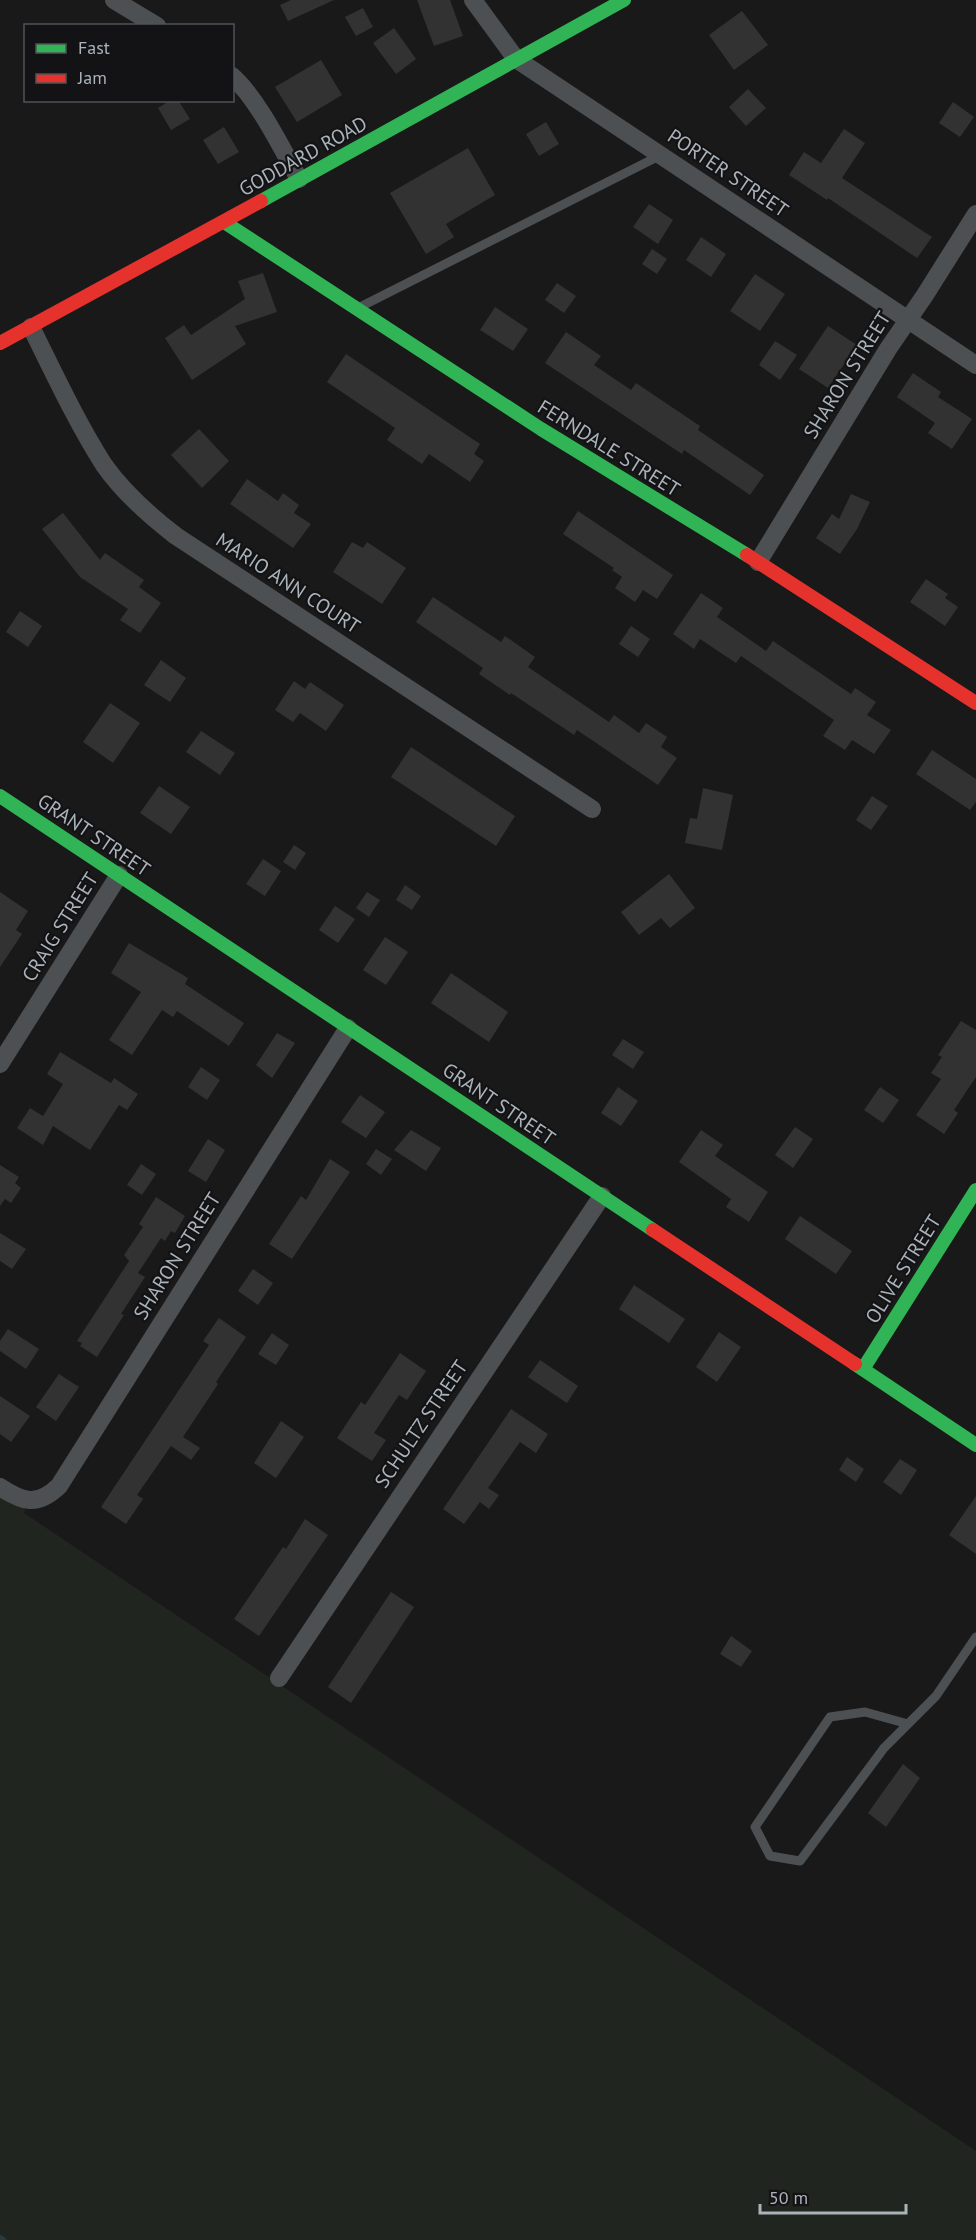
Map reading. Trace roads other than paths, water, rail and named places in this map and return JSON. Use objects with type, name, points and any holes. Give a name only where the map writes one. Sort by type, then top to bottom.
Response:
[{"type":"street","points":[[114,0],[154,24]]},
{"type":"street","name":"PORTER STREET","points":[[472,0],[516,59],[976,365]]},
{"type":"street","name":"GODDARD ROAD","points":[[0,343],[224,222],[624,0]]},
{"type":"street","points":[[234,78],[240,82],[258,110],[299,179]]},
{"type":"street","name":"SHARON STREET","points":[[758,562],[888,349],[976,214]]},
{"type":"street","name":"FERNDALE STREET","points":[[224,222],[541,429],[758,562],[976,703]]},
{"type":"street","name":"MARIO ANN COURT","points":[[31,327],[78,420],[105,466],[161,524],[185,543],[592,809]]},
{"type":"street","name":"GRANT STREET","points":[[0,796],[976,1445]]},
{"type":"street","name":"CRAIG STREET","points":[[0,1064],[119,875]]},
{"type":"street","name":"SHARON STREET","points":[[0,1487],[24,1500],[38,1500],[48,1496],[59,1486],[348,1028]]},
{"type":"street","name":"OLIVE STREET","points":[[862,1369],[976,1190]]},
{"type":"street","name":"SCHULTZ STREET","points":[[279,1678],[602,1196]]},
{"type":"lane","points":[[357,308],[661,155]]},
{"type":"lane","points":[[908,1724],[865,1712],[830,1717],[755,1827],[770,1856],[800,1861],[866,1769],[936,1696],[976,1637]]}]
